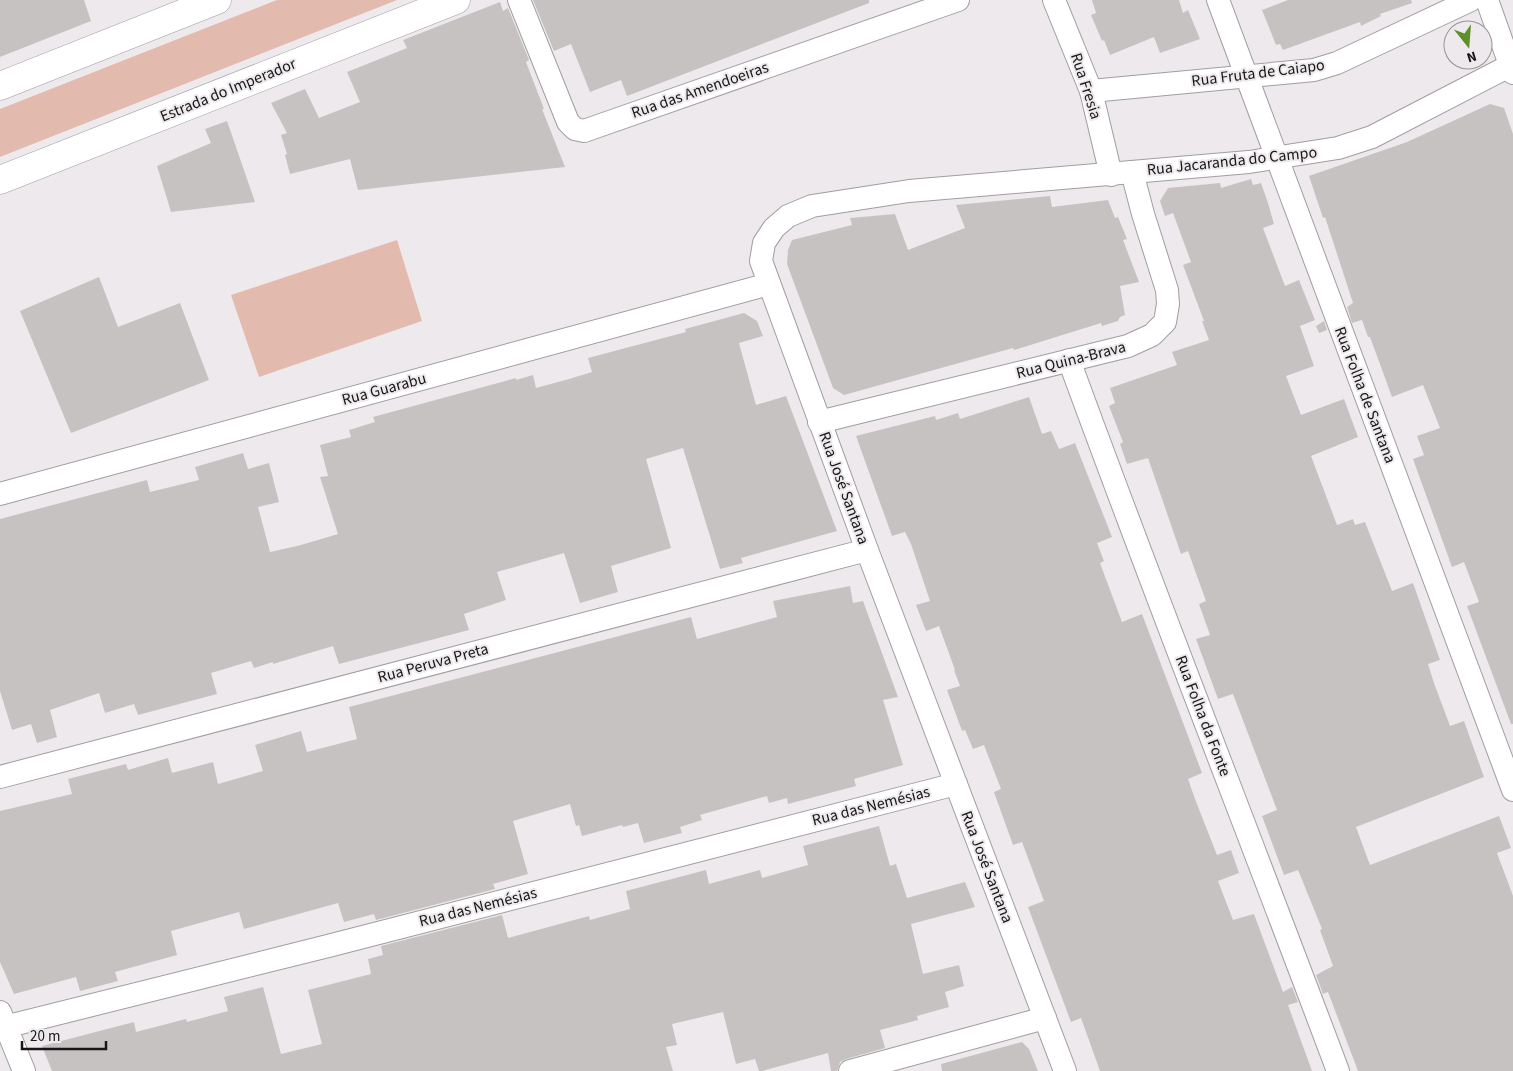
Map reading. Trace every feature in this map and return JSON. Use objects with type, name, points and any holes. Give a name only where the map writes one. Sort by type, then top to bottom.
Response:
[{"type":"main road","name":"Estrada do Imperador","points":[[0,180],[456,0]]},
{"type":"main road","points":[[0,86],[209,2]]},
{"type":"street","name":"Rua das Amendoeiras","points":[[520,0],[568,122],[575,128],[584,131],[958,0]]},
{"type":"street","name":"Rua Fresia","points":[[1054,0],[1091,91],[1121,173]]},
{"type":"street","name":"Rua Folha de Santana","points":[[1218,0],[1513,790]]},
{"type":"street","name":"Rua Fruta de Caiapo","points":[[1091,91],[1314,70],[1337,63],[1471,0]]},
{"type":"street","points":[[1487,0],[1512,67]]},
{"type":"street","name":"Rua Jacaranda do Campo","points":[[1121,173],[1276,159],[1338,148],[1372,137],[1512,67]]},
{"type":"street","name":"Rua José Santana","points":[[1065,1071],[866,550],[761,261],[764,243],[774,228],[788,216],[812,206],[909,191],[1121,173]]},
{"type":"street","name":"Rua Quina-Brava","points":[[819,422],[1128,346],[1152,336],[1165,322],[1168,304],[1167,290],[1143,214],[1121,173]]},
{"type":"street","name":"Rua Guarabu","points":[[0,494],[769,284]]},
{"type":"street","name":"Rua Folha da Fonte","points":[[1069,360],[1338,1071]]},
{"type":"street","name":"Rua Peruva Preta","points":[[0,777],[866,550]]},
{"type":"street","name":"Rua das Nemésias","points":[[2,1022],[328,946],[956,784]]},
{"type":"street","points":[[850,1071],[1045,1018]]},
{"type":"street","points":[[2,1022],[24,1071]]},
{"type":"shaded area","points":[[277,0],[397,0],[0,157],[0,109]]},
{"type":"shaded area","points":[[397,240],[422,321],[259,377],[231,295]]},
{"type":"building","points":[[0,0],[84,0],[91,21],[0,57]]},
{"type":"building","points":[[533,0],[869,0],[869,3],[627,96],[621,80],[590,92],[571,44],[554,51]]},
{"type":"building","points":[[1092,0],[1179,0],[1183,13],[1188,10],[1200,39],[1160,53],[1154,37],[1110,55],[1091,15],[1096,13]]},
{"type":"building","points":[[1288,0],[1411,0],[1412,3],[1380,14],[1381,16],[1361,26],[1360,22],[1283,50],[1280,44],[1276,45],[1262,10]]},
{"type":"building","points":[[500,2],[503,11],[508,8],[529,60],[526,62],[565,167],[358,190],[350,159],[290,174],[285,155],[287,154],[281,135],[287,133],[271,103],[305,89],[319,118],[360,102],[347,72],[407,48],[403,40]]},
{"type":"building","points":[[1490,104],[1504,108],[1513,134],[1513,724],[1511,724],[1467,606],[1479,602],[1464,562],[1452,567],[1413,459],[1424,455],[1417,436],[1440,428],[1423,385],[1392,397],[1362,320],[1352,323],[1347,307],[1353,303],[1325,217],[1323,218],[1309,176],[1407,142]]},
{"type":"building","points":[[227,121],[255,202],[171,212],[157,166],[211,143],[205,129]]},
{"type":"building","points":[[1251,179],[1253,185],[1261,183],[1268,203],[1274,224],[1263,228],[1285,286],[1299,280],[1315,320],[1300,326],[1314,366],[1286,376],[1301,415],[1344,399],[1358,437],[1311,456],[1337,525],[1353,519],[1355,525],[1365,522],[1392,591],[1413,583],[1440,660],[1428,664],[1434,683],[1450,726],[1464,721],[1484,777],[1356,827],[1370,865],[1499,816],[1511,848],[1497,853],[1513,896],[1513,1071],[1358,1071],[1328,992],[1323,994],[1316,975],[1333,966],[1320,930],[1322,929],[1298,870],[1284,875],[1262,816],[1277,810],[1233,694],[1218,699],[1196,639],[1210,635],[1199,604],[1206,601],[1188,551],[1181,554],[1148,458],[1127,464],[1120,444],[1123,442],[1109,406],[1115,403],[1110,388],[1177,365],[1172,352],[1209,340],[1183,265],[1191,262],[1173,213],[1165,216],[1160,201],[1168,188],[1220,183],[1221,188]]},
{"type":"building","points":[[1050,196],[1052,207],[1108,200],[1115,218],[1118,217],[1127,239],[1123,240],[1139,282],[1120,286],[1125,315],[1120,317],[1118,321],[1102,326],[1101,323],[1014,350],[1013,348],[844,395],[833,388],[787,264],[788,250],[792,240],[852,225],[850,218],[895,214],[908,250],[965,228],[956,205]]},
{"type":"building","points":[[99,277],[118,327],[180,303],[209,380],[71,433],[20,311]]},
{"type":"building","points":[[744,313],[757,321],[763,336],[739,343],[756,405],[786,396],[837,531],[741,558],[743,563],[720,569],[683,448],[646,459],[671,548],[611,566],[618,592],[580,603],[564,553],[497,572],[506,600],[464,614],[469,630],[339,664],[333,646],[254,668],[251,661],[211,673],[217,694],[138,715],[134,704],[105,713],[99,693],[50,710],[57,737],[37,743],[31,724],[12,730],[0,691],[0,519],[147,480],[150,492],[199,480],[195,467],[243,453],[248,469],[269,463],[279,502],[258,507],[270,552],[301,545],[338,534],[320,477],[328,476],[320,445],[351,437],[349,430],[375,422],[373,417],[516,378],[516,380],[533,375],[536,388],[569,379],[592,372],[588,358],[686,332],[685,329]]},
{"type":"building","points":[[1324,321],[1327,330],[1319,333],[1316,326]]},
{"type":"building","points":[[1029,397],[1042,434],[1051,431],[1059,449],[1075,443],[1112,537],[1097,543],[1104,561],[1100,563],[1122,622],[1142,614],[1202,773],[1188,779],[1195,799],[1217,855],[1231,850],[1239,873],[1218,881],[1233,920],[1254,914],[1283,992],[1292,987],[1298,1002],[1288,1005],[1312,1071],[1100,1071],[1081,1018],[1071,1022],[1028,907],[1044,901],[1022,842],[1013,845],[994,792],[1001,789],[984,745],[973,749],[965,730],[962,731],[947,690],[960,686],[939,626],[926,631],[916,605],[930,601],[911,544],[905,532],[892,536],[856,436],[935,416],[936,420],[958,413],[960,419]]},
{"type":"building","points":[[850,586],[853,603],[863,601],[898,697],[883,700],[903,765],[854,779],[856,786],[788,804],[787,798],[769,803],[767,796],[700,815],[702,820],[680,827],[682,833],[644,843],[638,823],[623,827],[622,825],[582,836],[579,825],[576,826],[570,804],[513,821],[528,874],[493,884],[495,889],[376,920],[374,914],[344,922],[338,903],[244,929],[239,912],[171,931],[177,955],[115,972],[118,981],[80,991],[76,977],[14,994],[0,962],[0,811],[72,794],[68,779],[126,764],[128,770],[168,758],[172,773],[213,762],[218,784],[263,771],[255,745],[301,731],[307,752],[357,739],[349,707],[691,617],[697,639],[777,617],[773,601]]},
{"type":"building","points":[[879,826],[890,866],[896,864],[907,898],[965,882],[975,907],[911,924],[923,974],[959,965],[964,986],[945,992],[949,1007],[917,1016],[918,1020],[880,1030],[885,1048],[846,1059],[840,1062],[837,1071],[831,1071],[828,1053],[762,1071],[759,1071],[755,1059],[736,1064],[723,1012],[672,1024],[677,1045],[666,1047],[673,1071],[52,1071],[42,1046],[134,1022],[136,1032],[186,1019],[187,1022],[228,1011],[224,997],[263,987],[281,1054],[322,1044],[308,990],[371,974],[368,959],[383,955],[381,946],[502,915],[508,938],[589,916],[590,920],[630,909],[626,891],[706,870],[709,884],[760,870],[762,878],[808,865],[803,846]]},
{"type":"building","points":[[1022,1042],[1029,1049],[1038,1071],[942,1071],[941,1064]]}]
